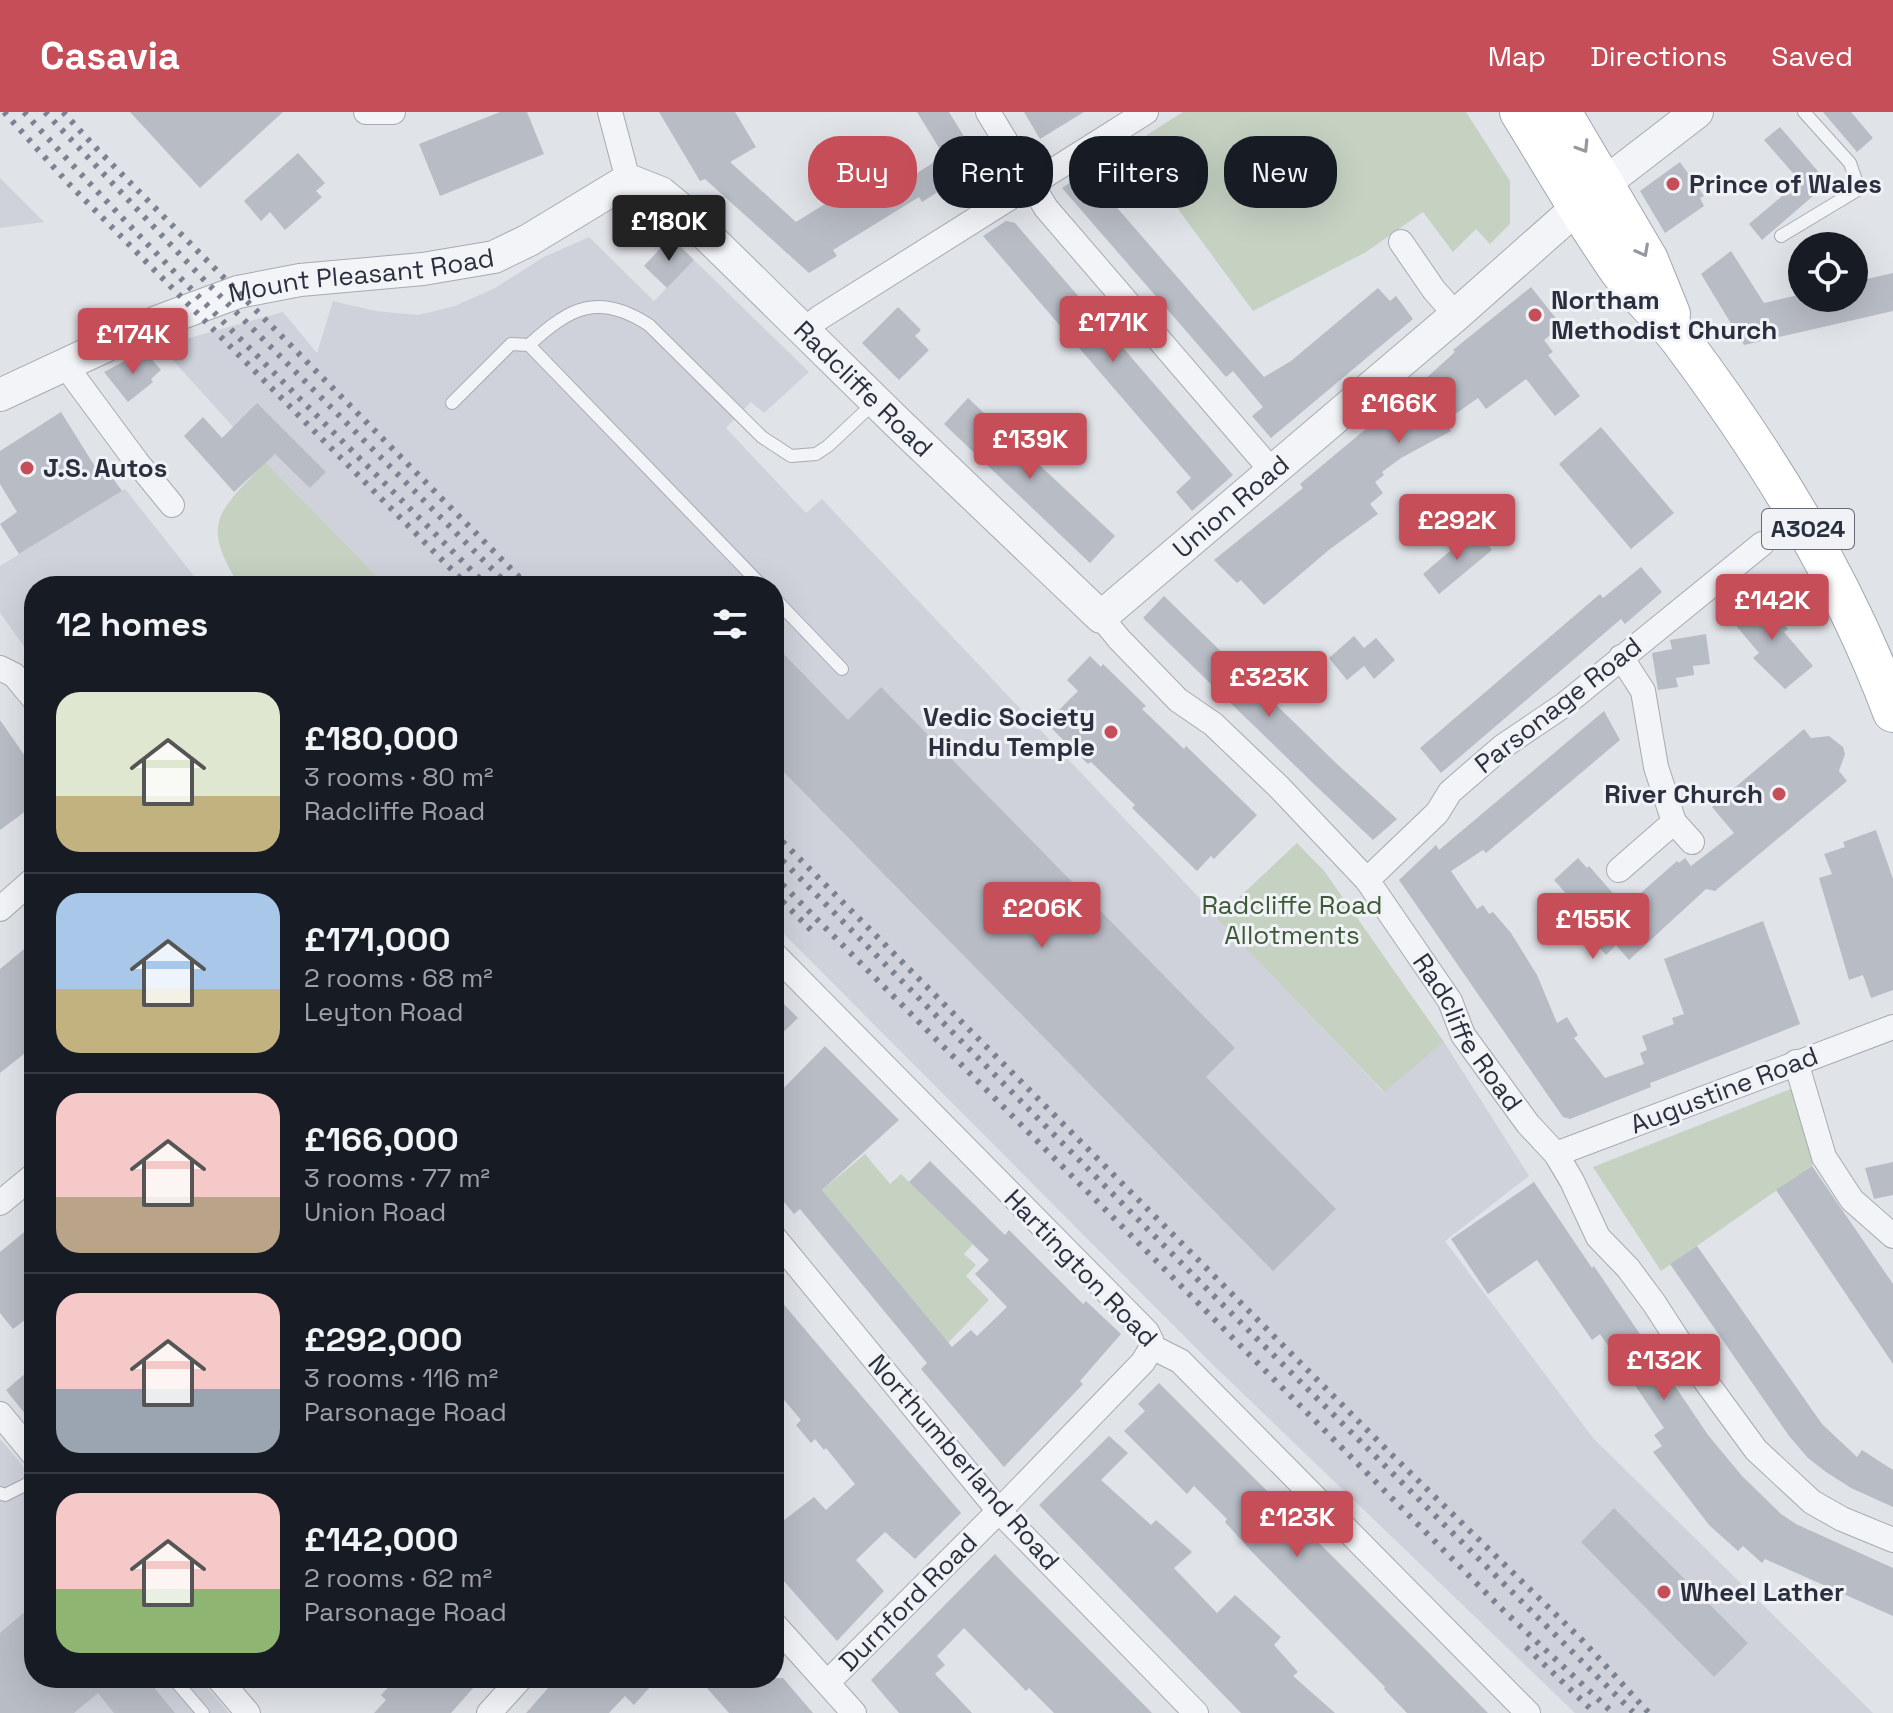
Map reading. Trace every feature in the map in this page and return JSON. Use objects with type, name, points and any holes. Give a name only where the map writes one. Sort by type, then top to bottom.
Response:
[{"type":"main road","name":"A3024","points":[[1520,112],[1591,194]]},
{"type":"main road","name":"A3024","points":[[1561,112],[1622,274],[1678,336],[1762,455],[1814,540],[1848,607],[1893,712]]},
{"type":"street","points":[[366,112],[393,112]]},
{"type":"street","points":[[610,112],[628,180]]},
{"type":"street","points":[[988,112],[1002,136]]},
{"type":"street","points":[[1053,170],[1146,112]]},
{"type":"street","name":"Union Road","points":[[1101,617],[1456,315],[1591,194],[1697,112]]},
{"type":"street","name":"Radcliffe Road","points":[[628,180],[661,193],[678,207],[1101,617],[1178,700],[1213,724],[1235,745],[1367,880],[1450,1001],[1463,1035],[1528,1124],[1556,1154],[1598,1237],[1628,1268],[1654,1303],[1696,1368],[1756,1450],[1812,1502],[1842,1519],[1893,1540]]},
{"type":"street","name":"Mount Pleasant Road","points":[[0,395],[157,322],[238,292],[300,280],[423,269],[494,257],[529,240],[628,180]]},
{"type":"street","points":[[804,330],[992,208]]},
{"type":"street","points":[[1046,208],[1272,471]]},
{"type":"street","points":[[1401,242],[1434,290],[1456,315]]},
{"type":"street","points":[[65,365],[136,461],[167,488]]},
{"type":"street","name":"Parsonage Road","points":[[1367,880],[1437,813],[1450,792],[1502,747],[1564,705],[1762,544]]},
{"type":"street","points":[[1621,657],[1643,691],[1656,767],[1674,822],[1692,842]]},
{"type":"street","points":[[0,668],[14,675],[24,687]]},
{"type":"street","points":[[1619,870],[1674,822]]},
{"type":"street","points":[[0,909],[24,888]]},
{"type":"street","name":"Hartington Road","points":[[784,964],[1147,1332],[1152,1347],[1180,1361],[1528,1713]]},
{"type":"street","name":"Augustine Road","points":[[1556,1154],[1893,1027]]},
{"type":"street","points":[[1796,1062],[1824,1157],[1852,1200],[1893,1236]]},
{"type":"street","points":[[0,1203],[24,1183]]},
{"type":"street","name":"Northumberland Road","points":[[784,1249],[999,1511],[1196,1713]]},
{"type":"street","name":"Durnford Road","points":[[828,1682],[999,1511],[1143,1362],[1152,1347]]},
{"type":"street","points":[[0,1414],[24,1443]]},
{"type":"street","points":[[784,1635],[852,1712]]},
{"type":"street","points":[[227,1688],[248,1713]]},
{"type":"street","points":[[489,1713],[512,1688]]},
{"type":"lane","points":[[1781,236],[1859,189],[1850,163],[1804,112]]},
{"type":"lane","points":[[452,403],[511,344],[529,345],[574,310],[595,307],[615,308],[649,325],[762,437],[791,456],[816,454],[876,401]]},
{"type":"lane","points":[[529,345],[752,576]]},
{"type":"lane","points":[[784,608],[842,669]]},
{"type":"lane","points":[[0,1493],[5,1495],[24,1484]]},
{"type":"lane","points":[[182,1688],[203,1713]]},
{"type":"shaded area","points":[[0,178],[44,222],[0,228]]},
{"type":"shaded area","points":[[589,237],[654,301],[694,260],[809,372],[764,413],[751,402],[726,428],[806,513],[822,499],[1383,1092],[1444,1042],[1529,1176],[1445,1241],[1593,1438],[1873,1713],[1575,1713],[1208,1360],[784,934],[784,576],[377,576],[265,462],[160,346],[283,312],[317,353],[333,301],[375,311],[418,315],[455,306],[495,288],[544,257]]},
{"type":"shaded area","points":[[125,489],[194,576],[24,576],[24,646],[0,613],[0,566]]},
{"type":"shaded area","points":[[0,1439],[24,1467],[24,1688],[208,1688],[229,1713],[0,1713]]},
{"type":"green space","points":[[1183,112],[1466,112],[1510,181],[1510,224],[1490,244],[1476,229],[1453,252],[1423,212],[1366,252],[1253,311],[1177,208],[1208,208],[1208,136],[1145,136]]},
{"type":"green space","points":[[265,462],[377,576],[234,576],[220,547],[218,532],[226,506]]},
{"type":"green space","name":"Radcliffe Road Allotments","points":[[1297,843],[1325,872],[1444,1042],[1384,1092],[1217,918]]},
{"type":"green space","points":[[1793,1088],[1813,1165],[1661,1271],[1593,1167]]},
{"type":"green space","points":[[865,1154],[890,1184],[901,1174],[973,1244],[964,1254],[976,1265],[966,1276],[989,1300],[948,1343],[822,1190]]},
{"type":"building","points":[[130,112],[283,112],[200,188]]},
{"type":"building","points":[[500,112],[527,112],[544,154],[440,196],[419,144]]},
{"type":"building","points":[[659,112],[735,112],[756,147],[730,162],[796,222],[818,208],[901,208],[833,250],[837,256],[809,273],[705,179],[700,181]]},
{"type":"building","points":[[917,112],[949,112],[964,136],[933,138]]},
{"type":"building","points":[[1024,112],[1084,112],[1045,136],[1038,136]]},
{"type":"building","points":[[1823,112],[1851,112],[1873,138],[1857,152]]},
{"type":"building","points":[[1780,127],[1828,183],[1762,240],[1749,224],[1800,181],[1764,140]]},
{"type":"building","points":[[298,153],[325,183],[316,191],[322,197],[285,230],[270,212],[261,221],[244,201]]},
{"type":"building","name":"Prince of Wales","points":[[1680,162],[1704,196],[1700,198],[1704,206],[1665,233],[1640,191]]},
{"type":"building","points":[[933,163],[933,195],[922,202],[917,173]]},
{"type":"building","points":[[1069,183],[1069,196],[1062,188]]},
{"type":"building","points":[[1079,208],[1117,208],[1264,377],[1291,361],[1378,288],[1390,301],[1396,296],[1413,319],[1271,438],[1252,416],[1263,407],[1233,371],[1226,377]]},
{"type":"building","points":[[1006,221],[1015,223],[1233,475],[1192,511],[1176,492],[1191,478],[983,236]]},
{"type":"building","points":[[671,237],[694,260],[667,288],[644,266]]},
{"type":"building","points":[[1731,251],[1764,303],[1788,297],[1788,312],[1868,312],[1868,279],[1893,273],[1893,311],[1744,345],[1701,274]]},
{"type":"building","points":[[1531,287],[1562,326],[1544,340],[1553,352],[1548,355],[1580,396],[1555,416],[1526,379],[1486,409],[1478,398],[1444,422],[1451,431],[1382,472],[1384,475],[1375,482],[1383,493],[1370,504],[1378,514],[1330,549],[1264,605],[1241,580],[1237,583],[1214,560],[1303,488],[1300,484],[1423,381],[1455,352],[1453,350]]},
{"type":"building","points":[[898,307],[921,330],[915,336],[929,350],[899,380],[862,343]]},
{"type":"building","points":[[146,353],[161,370],[151,379],[153,382],[128,402],[104,372],[134,356],[138,360]]},
{"type":"building","points":[[968,398],[1115,536],[1090,563],[944,424]]},
{"type":"building","points":[[257,403],[326,472],[310,488],[275,454],[234,492],[184,436],[203,417],[222,438]]},
{"type":"building","points":[[61,412],[94,465],[100,460],[122,491],[19,554],[0,524],[17,512],[0,484],[0,451]]},
{"type":"building","points":[[1601,427],[1674,513],[1631,549],[1559,464]]},
{"type":"building","points":[[1475,530],[1492,550],[1439,594],[1423,574]]},
{"type":"building","points":[[1641,567],[1662,592],[1625,624],[1621,619],[1441,773],[1420,748],[1600,594],[1603,598]]},
{"type":"building","points":[[1766,593],[1779,609],[1774,613],[1788,629],[1784,632],[1813,666],[1785,689],[1753,658],[1759,653],[1733,622]]},
{"type":"building","points":[[1164,596],[1397,819],[1373,840],[1316,786],[1143,618]]},
{"type":"building","points":[[1706,634],[1710,664],[1693,666],[1694,675],[1676,678],[1678,687],[1658,690],[1652,653],[1672,649],[1670,640]]},
{"type":"building","points":[[1354,636],[1364,648],[1376,638],[1395,660],[1374,679],[1364,666],[1347,680],[1329,658]]},
{"type":"building","points":[[784,654],[848,720],[881,687],[1235,1048],[1206,1077],[1336,1209],[1273,1271],[784,772]]},
{"type":"building","points":[[1090,656],[1101,667],[1103,664],[1146,706],[1142,709],[1184,749],[1186,746],[1257,815],[1214,859],[1211,856],[1197,871],[1132,808],[1135,805],[1046,723],[1078,691],[1067,680]]},
{"type":"building","points":[[1604,711],[1620,740],[1486,853],[1483,850],[1451,871],[1477,909],[1483,905],[1489,914],[1493,912],[1511,933],[1537,975],[1557,1023],[1567,1017],[1578,1035],[1574,1038],[1605,1078],[1644,1064],[1640,1053],[1647,1050],[1642,1036],[1674,1024],[1672,1018],[1684,1014],[1664,959],[1763,921],[1800,1024],[1650,1083],[1651,1087],[1570,1119],[1563,1117],[1399,880],[1436,845],[1439,850]]},
{"type":"building","points":[[0,720],[24,755],[24,812],[0,830]]},
{"type":"building","points":[[1804,729],[1811,738],[1829,736],[1843,747],[1845,754],[1839,771],[1847,781],[1715,891],[1706,889],[1629,960],[1616,945],[1606,955],[1575,920],[1583,913],[1554,880],[1578,858],[1587,868],[1589,866],[1625,907],[1677,861],[1679,863],[1685,858],[1691,866],[1734,833],[1712,807]]},
{"type":"building","points":[[1876,830],[1893,879],[1893,990],[1871,998],[1863,975],[1849,980],[1819,878],[1832,874],[1824,854],[1845,847],[1843,842]]},
{"type":"building","points":[[24,949],[24,1054],[0,1073],[0,969]]},
{"type":"building","points":[[784,1004],[798,1018],[784,1031]]},
{"type":"building","points":[[825,1046],[899,1120],[822,1190],[952,1347],[971,1330],[977,1336],[1007,1307],[975,1274],[989,1260],[909,1182],[930,1161],[1005,1235],[1009,1230],[1083,1304],[1086,1301],[1121,1334],[1080,1381],[1083,1384],[1004,1467],[921,1369],[927,1363],[800,1209],[794,1214],[784,1202],[784,1088]]},
{"type":"building","points":[[1893,1162],[1893,1195],[1874,1199],[1865,1168]]},
{"type":"building","points":[[1812,1166],[1893,1284],[1893,1364],[1776,1190]]},
{"type":"building","points":[[1534,1182],[1708,1435],[1742,1476],[1781,1514],[1796,1524],[1893,1568],[1893,1616],[1765,1559],[1762,1563],[1743,1546],[1738,1551],[1709,1525],[1653,1452],[1662,1446],[1654,1435],[1664,1428],[1600,1334],[1592,1340],[1537,1260],[1488,1294],[1451,1239]]},
{"type":"building","points":[[24,1232],[24,1321],[13,1329],[0,1313],[0,1252]]},
{"type":"building","points":[[1697,1246],[1822,1424],[1857,1457],[1862,1450],[1893,1470],[1893,1507],[1851,1488],[1826,1472],[1808,1458],[1789,1436],[1670,1264]]},
{"type":"building","points":[[784,1305],[961,1513],[915,1559],[885,1532],[856,1560],[884,1591],[837,1641],[784,1581],[784,1520],[814,1497],[826,1510],[855,1484],[826,1448],[824,1450],[815,1439],[811,1443],[796,1425],[801,1420],[784,1400]]},
{"type":"building","points":[[24,1375],[24,1412],[6,1390]]},
{"type":"building","points":[[1159,1383],[1488,1713],[1407,1713],[1253,1553],[1225,1522],[1227,1519],[1194,1486],[1187,1494],[1124,1431],[1145,1411],[1138,1404]]},
{"type":"building","points":[[1109,1436],[1128,1453],[1101,1480],[1151,1525],[1156,1520],[1192,1552],[1174,1568],[1217,1613],[1235,1595],[1281,1637],[1274,1645],[1298,1672],[1293,1676],[1335,1713],[1241,1713],[1039,1505]]},
{"type":"building","name":"Wheel Lather","points":[[1614,1508],[1748,1643],[1714,1677],[1581,1542]]},
{"type":"building","points":[[995,1554],[1152,1713],[1054,1713],[1029,1688],[1026,1691],[964,1628],[937,1656],[945,1665],[935,1674],[972,1713],[899,1713],[871,1680]]},
{"type":"building","points":[[24,1613],[24,1688],[154,1688],[175,1713],[114,1713],[98,1693],[74,1713],[0,1713],[0,1633]]},
{"type":"building","points":[[784,1679],[813,1713],[729,1713],[707,1688],[784,1688]]},
{"type":"building","points":[[388,1688],[473,1688],[451,1713],[374,1713],[386,1700],[381,1695]]},
{"type":"building","points":[[548,1688],[649,1688],[634,1705],[625,1696],[609,1713],[526,1713]]},
{"type":"railway","points":[[4,112],[68,183],[458,576]]},
{"type":"railway","points":[[24,112],[195,293],[477,576]]},
{"type":"railway","points":[[45,112],[206,282],[499,576]]},
{"type":"railway","points":[[63,112],[518,576]]},
{"type":"railway","points":[[784,843],[1393,1456],[1582,1640],[1649,1713]]},
{"type":"railway","points":[[784,862],[1212,1294],[1633,1712]]},
{"type":"railway","points":[[784,886],[1505,1612],[1613,1713]]},
{"type":"railway","points":[[784,903],[811,930]]},
{"type":"railway","points":[[1526,1647],[1595,1713]]},
{"type":"place","name":"Prince of Wales","points":[[1673,184]]},
{"type":"place","name":"Northam Methodist Church","points":[[1535,315]]},
{"type":"place","name":"J.S. Autos","points":[[27,468]]},
{"type":"place","name":"Vedic Society Hindu Temple","points":[[1111,732]]},
{"type":"place","name":"River Church","points":[[1779,794]]},
{"type":"place","name":"Wheel Lather","points":[[1664,1592]]}]
